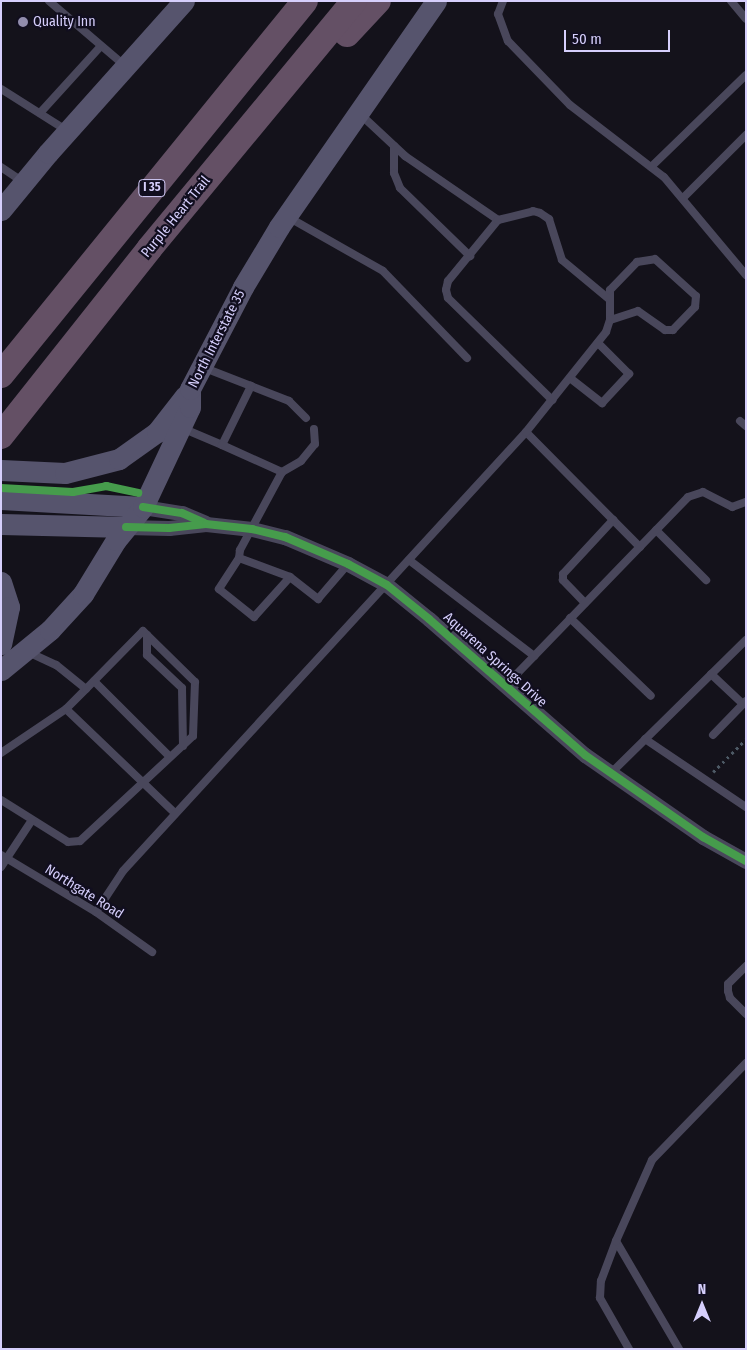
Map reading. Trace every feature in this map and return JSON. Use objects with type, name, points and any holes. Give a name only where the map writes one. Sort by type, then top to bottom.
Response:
[{"type":"highway","name":"I 35","points":[[1,375],[303,1]]},
{"type":"highway","name":"Purple Heart Trail","points":[[1,436],[215,169],[354,1]]},
{"type":"highway","points":[[215,169],[251,137],[378,1]]},
{"type":"main road","points":[[1,210],[68,131],[184,1]]},
{"type":"main road","name":"North Interstate 35","points":[[1,670],[26,651],[83,594],[126,527],[143,508],[190,407],[190,389],[200,366],[243,287],[287,216],[436,1]]},
{"type":"main road","points":[[1,470],[65,473],[100,467],[119,459],[157,432],[190,389]]},
{"type":"main road","name":"Aquarena Springs Drive","points":[[1,499],[143,508]]},
{"type":"main road","name":"Aquarena Springs Drive","points":[[1,524],[126,527]]},
{"type":"main road","points":[[1,582],[8,607],[1,644]]},
{"type":"street","name":"Aquarena Springs Drive","points":[[143,508],[182,513],[206,524]]},
{"type":"street","name":"Aquarena Springs Drive","points":[[126,527],[169,528],[206,524],[252,529],[285,538],[348,564],[387,585],[610,774],[703,837],[746,862]]},
{"type":"lane","points":[[49,1],[100,47],[127,67]]},
{"type":"lane","points":[[503,1],[498,14],[508,41],[570,105],[651,167],[683,198],[746,275]]},
{"type":"lane","points":[[732,1],[746,19]]},
{"type":"lane","points":[[40,113],[100,47]]},
{"type":"lane","points":[[651,167],[746,75]]},
{"type":"lane","points":[[1,89],[68,131]]},
{"type":"lane","points":[[358,111],[394,146],[498,220]]},
{"type":"lane","points":[[683,198],[746,135]]},
{"type":"lane","points":[[394,146],[394,173],[400,188],[470,256]]},
{"type":"lane","points":[[1,167],[24,183]]},
{"type":"lane","points":[[552,400],[448,298],[446,290],[448,281],[498,220],[533,211],[549,219],[562,260],[609,299]]},
{"type":"lane","points":[[287,216],[383,271],[467,358]]},
{"type":"lane","points":[[96,912],[123,871],[526,432],[606,332],[610,320],[610,290],[637,262],[655,259],[696,296],[697,303],[673,330],[665,330],[638,311],[610,320]]},
{"type":"lane","points":[[570,378],[602,403],[628,374],[598,343]]},
{"type":"lane","points":[[200,366],[289,401],[306,418]]},
{"type":"lane","points":[[222,445],[251,386]]},
{"type":"lane","points":[[181,427],[282,472]]},
{"type":"lane","points":[[290,577],[254,617],[219,589],[219,584],[240,558],[252,529],[282,472],[301,461],[315,444],[314,429]]},
{"type":"lane","points":[[526,432],[640,547]]},
{"type":"lane","points":[[505,686],[656,530],[695,494],[703,492],[732,507],[746,502]]},
{"type":"lane","points":[[585,603],[564,580],[563,574],[613,520]]},
{"type":"lane","points":[[656,530],[706,580]]},
{"type":"lane","points":[[240,558],[290,577],[318,599],[348,564]]},
{"type":"lane","points":[[409,560],[534,656]]},
{"type":"lane","points":[[570,618],[651,696]]},
{"type":"lane","points":[[1,753],[66,709],[142,631],[196,682],[193,736],[146,783],[80,841],[68,842],[1,800]]},
{"type":"lane","points":[[147,635],[147,655],[182,688],[183,746]]},
{"type":"lane","points":[[610,774],[746,640]]},
{"type":"lane","points":[[26,651],[56,665],[86,689]]},
{"type":"lane","points":[[711,674],[744,703],[713,735]]},
{"type":"lane","points":[[94,681],[170,757]]},
{"type":"lane","points":[[66,709],[146,783],[175,813]]},
{"type":"lane","points":[[645,739],[746,807]]},
{"type":"lane","points":[[1,867],[4,857],[32,820]]},
{"type":"lane","name":"Northgate Road","points":[[4,857],[96,912],[152,952]]},
{"type":"lane","points":[[746,966],[728,984],[730,998],[746,1014]]},
{"type":"lane","points":[[630,1349],[600,1298],[601,1281],[616,1241],[652,1160],[746,1062]]},
{"type":"lane","points":[[616,1241],[679,1349]]},
{"type":"path","points":[[705,781],[746,740]]},
{"type":"cycle path","points":[[1,488],[73,492],[106,486],[138,493]]},
{"type":"cycle path","points":[[143,507],[182,513],[204,523]]},
{"type":"cycle path","points":[[126,527],[169,528],[206,524],[252,529],[285,537],[348,564],[387,585],[429,619],[585,755],[703,837],[746,861]]},
{"type":"place","name":"Quality Inn","points":[[23,22]]}]
